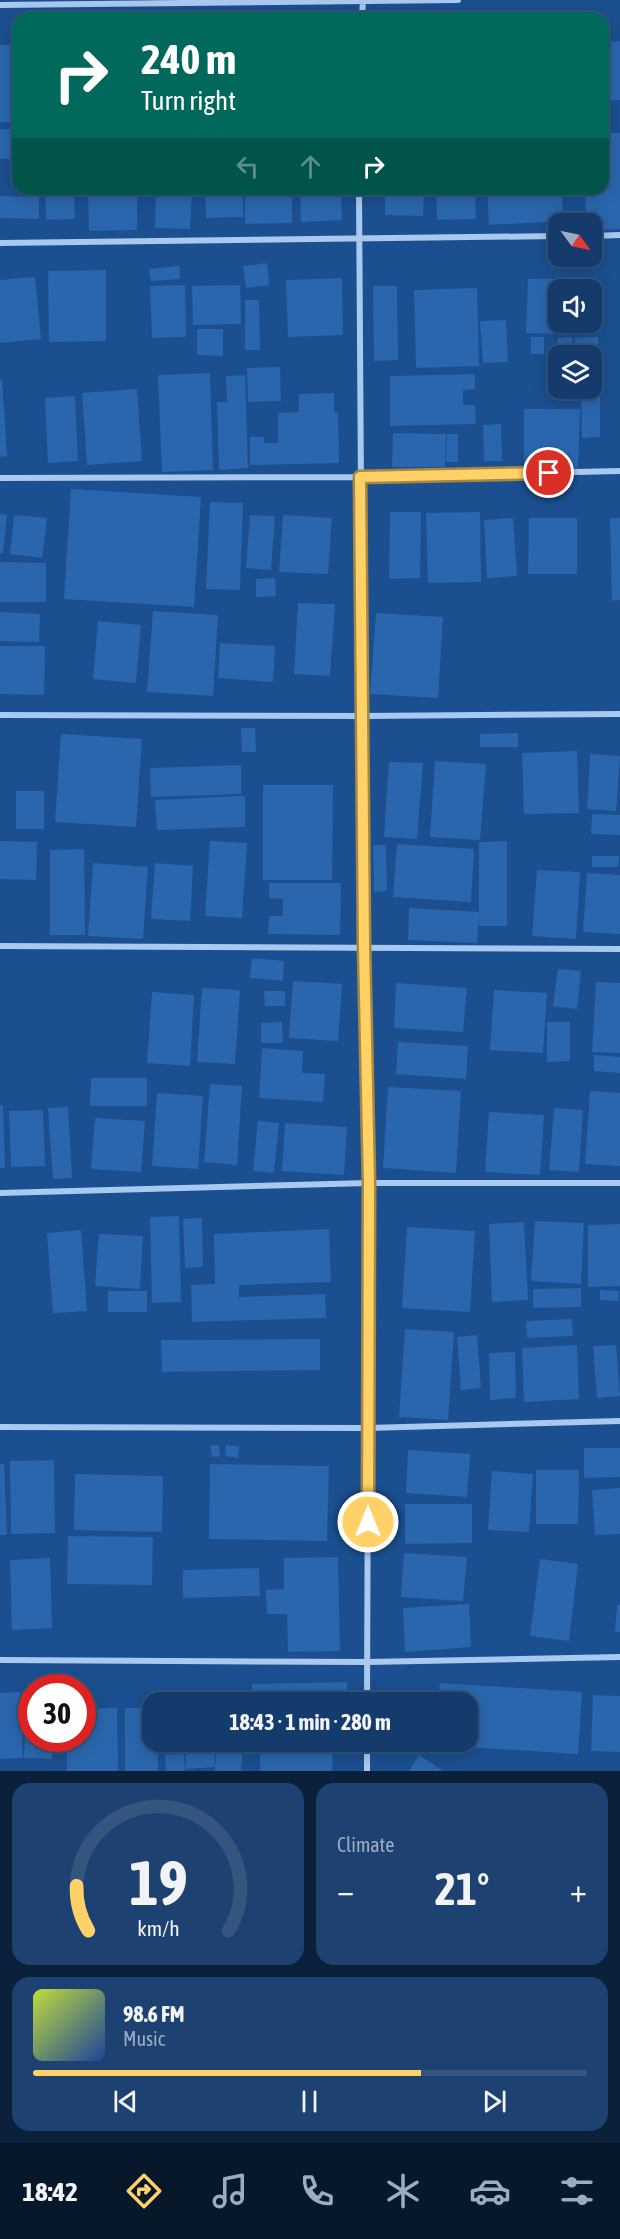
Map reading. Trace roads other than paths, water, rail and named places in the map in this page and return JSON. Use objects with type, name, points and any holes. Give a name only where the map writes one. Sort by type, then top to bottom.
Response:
[{"type":"street","points":[[0,5],[458,0]]},
{"type":"street","points":[[360,195],[364,946],[369,1183],[367,1692]]},
{"type":"street","points":[[602,236],[620,235]]},
{"type":"street","points":[[0,243],[548,236]]},
{"type":"street","points":[[0,478],[360,477],[620,471]]},
{"type":"street","points":[[0,716],[620,714]]},
{"type":"street","points":[[0,946],[620,949]]},
{"type":"street","points":[[0,1193],[369,1183],[620,1183]]},
{"type":"street","points":[[0,1427],[368,1428],[620,1421]]},
{"type":"street","points":[[0,1660],[368,1662],[620,1657]]},
{"type":"street","points":[[367,1752],[367,1771]]}]
